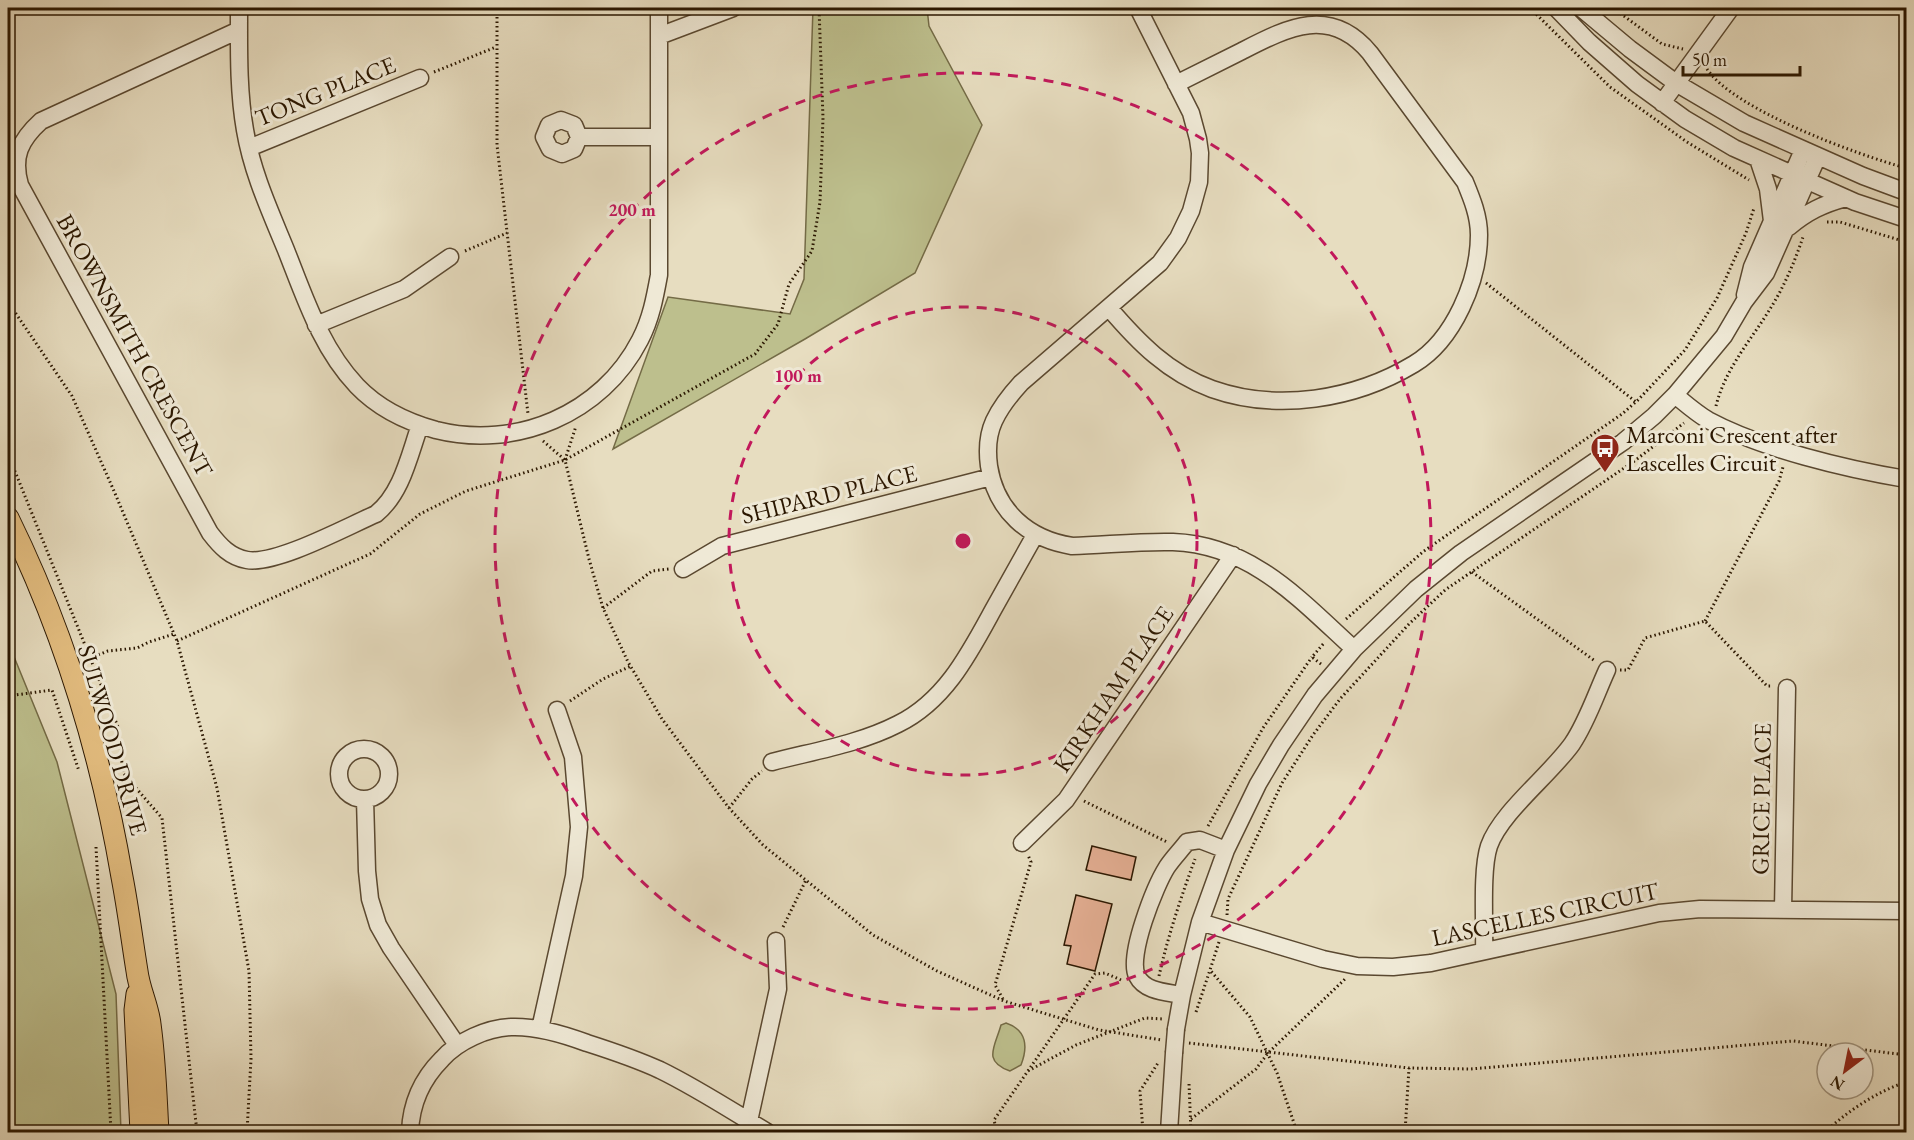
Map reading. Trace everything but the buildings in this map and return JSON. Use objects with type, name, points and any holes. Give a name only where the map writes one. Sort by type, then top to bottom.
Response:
[{"type":"main road","name":"SULWOOD DRIVE","points":[[8,518],[40,590],[74,682],[88,730],[118,857],[139,984],[150,1021],[154,1132]]},
{"type":"street","points":[[239,8],[240,88],[249,148],[265,199],[316,325],[332,355],[358,387],[387,410],[420,425],[475,437],[507,435],[530,430],[566,415],[594,398],[609,383],[629,358],[640,339],[653,308],[659,275],[659,8]]},
{"type":"street","points":[[659,36],[733,8]]},
{"type":"street","points":[[1138,8],[1191,113],[1198,139],[1199,182],[1191,211],[1178,238],[1160,263],[1021,383],[1005,401],[990,433],[987,456],[997,496],[1007,512],[1027,530],[1059,544],[1072,546],[1173,542],[1204,546],[1233,555],[1261,569],[1287,588],[1354,649]]},
{"type":"street","points":[[1556,8],[1589,42],[1662,103],[1734,148],[1846,198],[1906,219]]},
{"type":"street","points":[[1581,8],[1630,49],[1676,83],[1744,123],[1863,176],[1906,192]]},
{"type":"street","points":[[1662,103],[1731,8]]},
{"type":"street","points":[[1109,308],[1134,338],[1161,362],[1209,388],[1227,394],[1263,400],[1301,401],[1340,394],[1378,382],[1415,364],[1447,332],[1463,306],[1474,274],[1477,263],[1478,220],[1465,182],[1363,44],[1346,32],[1326,25],[1292,27],[1176,84]]},
{"type":"street","name":"BROWNSMITH CRESCENT","points":[[239,30],[41,121],[29,132],[17,154],[16,171],[20,185],[210,533],[222,549],[248,560],[269,560],[375,514],[387,505],[398,486],[420,425]]},
{"type":"street","name":"TONG PLACE","points":[[249,148],[420,78]]},
{"type":"street","points":[[579,137],[659,137]]},
{"type":"street","points":[[1169,1132],[1174,1044],[1182,995],[1200,922],[1226,850],[1258,784],[1281,745],[1315,695],[1354,649],[1416,589],[1454,558],[1623,442],[1675,395],[1724,336],[1744,302],[1767,273],[1779,226],[1810,153]]},
{"type":"street","points":[[1758,159],[1779,226]]},
{"type":"street","points":[[1779,226],[1822,204],[1846,198]]},
{"type":"street","points":[[316,325],[404,289],[450,257]]},
{"type":"street","points":[[1675,395],[1707,419],[1751,439],[1809,458],[1904,474]]},
{"type":"street","name":"SHIPARD PLACE","points":[[683,568],[722,546],[991,477]]},
{"type":"street","points":[[772,762],[872,736],[901,723],[927,705],[939,694],[964,661],[1035,535]]},
{"type":"street","name":"KIRKHAM PLACE","points":[[1023,843],[1071,794],[1233,555]]},
{"type":"street","points":[[1484,951],[1485,867],[1488,847],[1497,829],[1572,744],[1607,670]]},
{"type":"street","name":"GRICE PLACE","points":[[1783,910],[1786,688]]},
{"type":"street","points":[[540,1029],[574,876],[579,827],[573,757],[557,710]]},
{"type":"street","points":[[365,799],[367,871],[370,899],[378,925],[457,1045]]},
{"type":"street","points":[[1182,995],[1148,988],[1137,976],[1135,959],[1138,939],[1151,900],[1167,867],[1187,842],[1202,841],[1226,850]]},
{"type":"street","name":"LASCELLES CIRCUIT","points":[[1200,922],[1352,965],[1394,968],[1431,963],[1659,913],[1700,909],[1906,911]]},
{"type":"street","points":[[749,1121],[778,989],[776,941]]},
{"type":"street","points":[[410,1132],[414,1102],[431,1070],[457,1045],[488,1031],[509,1027],[540,1029],[633,1058],[672,1077],[767,1132]]},
{"type":"path","points":[[497,8],[497,145],[530,430],[565,460]]},
{"type":"path","points":[[177,641],[370,554],[420,514],[466,491],[565,460],[755,354],[778,324],[789,284],[812,251],[820,202],[823,118],[819,8]]},
{"type":"path","points":[[1613,8],[1662,44],[1688,50]]},
{"type":"path","points":[[420,78],[496,47]]},
{"type":"path","points":[[1706,67],[1719,84],[1769,114],[1835,144],[1906,168]]},
{"type":"path","points":[[1343,621],[1424,551],[1636,402],[1685,350],[1717,298],[1755,207]]},
{"type":"path","points":[[1819,221],[1840,222],[1906,242]]},
{"type":"path","points":[[1194,1021],[1227,917],[1228,899],[1282,783],[1340,699],[1409,624],[1445,590],[1633,462],[1673,429],[1685,422],[1698,428],[1715,411],[1719,393],[1737,358],[1772,307],[1797,256],[1806,230]]},
{"type":"path","points":[[450,257],[507,233]]},
{"type":"path","points":[[1474,274],[1636,402]]},
{"type":"path","points":[[8,302],[72,396],[177,641],[217,788],[249,971],[251,1059],[247,1132]]},
{"type":"path","points":[[583,404],[565,460],[589,559],[603,608],[631,666],[662,719],[729,808],[763,845],[873,935],[937,972],[1004,1001],[1108,1032],[1174,1044],[1409,1068],[1471,1069],[1793,1041],[1906,1055]]},
{"type":"path","points":[[1454,558],[1607,670],[1628,670],[1645,638],[1705,621],[1779,482],[1788,451]]},
{"type":"path","points":[[8,454],[118,727],[123,773],[162,818],[196,1132]]},
{"type":"path","points":[[603,608],[652,571],[683,568]]},
{"type":"path","points":[[1705,621],[1767,686],[1786,688]]},
{"type":"path","points":[[90,658],[108,651],[137,648],[158,638],[174,634]]},
{"type":"path","points":[[1028,1071],[1076,1045],[1108,1032],[1145,1018],[1164,1019],[1162,1006],[1155,999],[1164,952],[1206,829],[1263,728],[1312,657]]},
{"type":"path","points":[[557,710],[603,679],[631,666]]},
{"type":"path","points":[[8,696],[52,690],[80,774]]},
{"type":"path","points":[[729,808],[752,779],[772,762]]},
{"type":"path","points":[[1071,794],[1171,843]]},
{"type":"path","points":[[96,840],[111,1132]]},
{"type":"path","points":[[1004,1001],[995,985],[1032,862],[1023,843]]},
{"type":"path","points":[[776,941],[806,880]]},
{"type":"path","points":[[1191,1119],[1256,1070],[1268,1053],[1344,981],[1352,965]]},
{"type":"path","points":[[1210,970],[1250,1017],[1277,1073],[1297,1132]]},
{"type":"path","points":[[997,1132],[994,1120],[1095,974],[1105,974],[1128,982]]},
{"type":"path","points":[[1143,1132],[1140,1091],[1159,1061],[1174,1044]]},
{"type":"path","points":[[1406,1132],[1409,1068]]},
{"type":"path","points":[[1189,1076],[1191,1132]]},
{"type":"path","points":[[1825,1132],[1865,1101],[1906,1082]]},
{"type":"green space","points":[[813,8],[927,8],[929,26],[982,125],[915,273],[613,449],[668,297],[790,314],[804,279]]},
{"type":"green space","points":[[8,642],[57,762],[116,994],[121,1132],[8,1132]]},
{"type":"green space","points":[[1006,1023],[1018,1030],[1025,1046],[1021,1065],[1010,1071],[1001,1067],[993,1058],[1001,1025]]},
{"type":"place","name":"Marconi Crescent after Lascelles Circuit","points":[[1605,474]]}]
